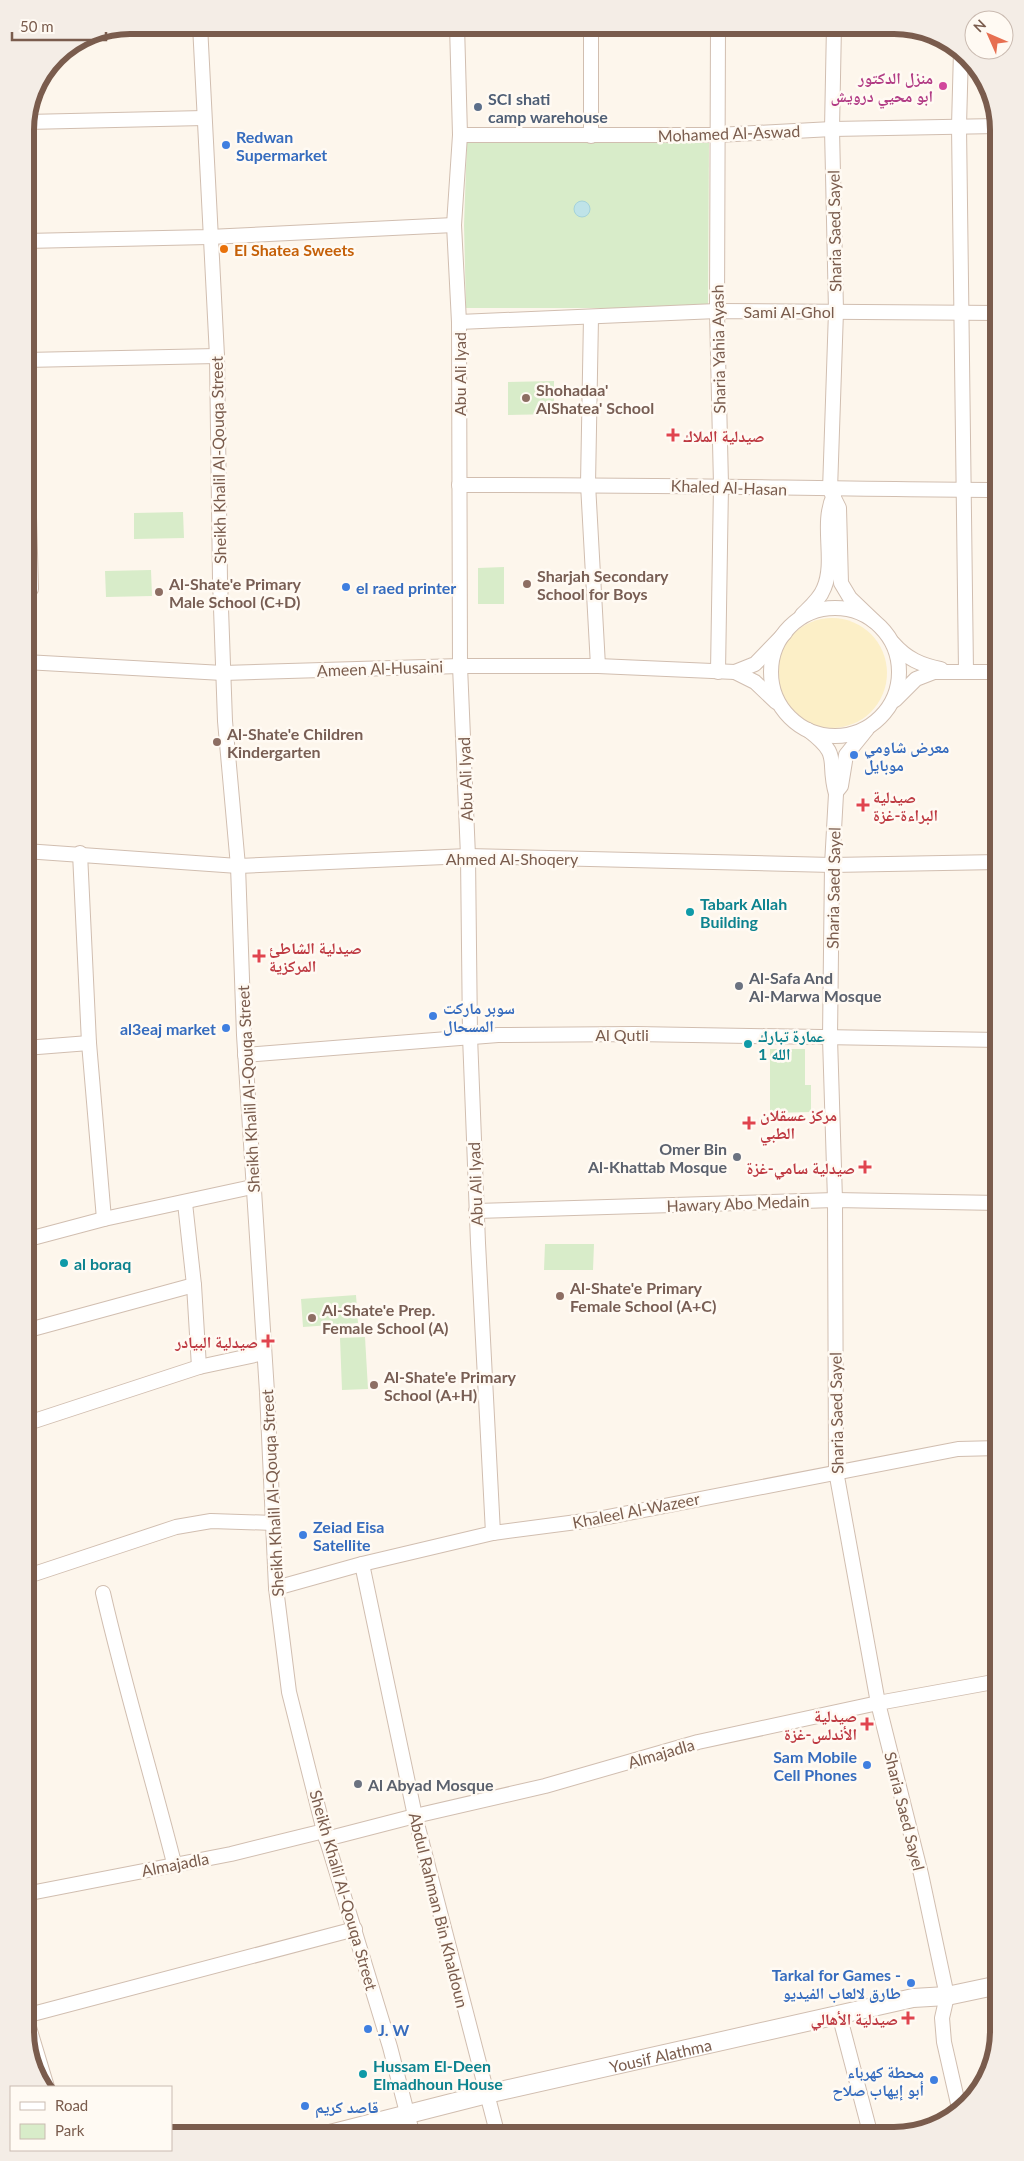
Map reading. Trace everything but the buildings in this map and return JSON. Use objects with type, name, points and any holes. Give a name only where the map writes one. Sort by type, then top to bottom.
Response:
[{"type":"street","name":"Sheikh Khalil Al-Qouqa Street","points":[[200,34],[217,356],[223,673],[238,866],[245,1055],[274,1523],[276,1588],[289,1692],[325,1835],[355,1929],[411,2127]]},
{"type":"street","name":"Abu Ali Iyad","points":[[457,34],[460,135],[454,225],[460,322],[460,666],[468,856],[470,1036],[476,1211],[493,1533]]},
{"type":"street","points":[[591,34],[591,136]]},
{"type":"street","name":"Sharia Yahia Ayash","points":[[718,34],[717,311],[721,486],[718,672]]},
{"type":"street","name":"Sharia Saed Sayel","points":[[796,622],[818,598],[825,586],[828,508],[832,493],[836,311],[832,129],[834,34]]},
{"type":"street","points":[[961,61],[958,126],[966,671]]},
{"type":"street","points":[[34,122],[204,118]]},
{"type":"street","name":"Mohamed Al-Aswad","points":[[460,135],[717,135],[832,129],[990,126]]},
{"type":"street","points":[[34,241],[210,237],[454,225]]},
{"type":"street","name":"Sami Al-Ghol","points":[[460,322],[717,311],[990,312]]},
{"type":"street","points":[[592,317],[588,484],[598,666]]},
{"type":"street","points":[[34,360],[217,356]]},
{"type":"street","name":"Khaled Al-Hasan","points":[[459,485],[721,486],[832,493],[990,490]]},
{"type":"street","name":"Sharia Saed Sayel","points":[[832,493],[839,508],[841,583],[850,598],[874,621]]},
{"type":"street","points":[[947,670],[920,676],[871,725],[856,733],[839,736],[819,734],[808,730],[784,712],[774,693],[770,675],[773,655],[785,633],[796,622],[810,613],[835,608],[856,611],[874,621],[907,656],[918,663],[947,670],[990,672]]},
{"type":"street","name":"Ameen Al-Husaini","points":[[34,662],[223,673],[460,666],[598,666],[735,672],[755,664],[785,633]]},
{"type":"street","points":[[888,708],[895,694],[899,676],[897,657],[891,640]]},
{"type":"street","name":"Ameen Al-Husaini","points":[[735,672],[761,686],[784,712]]},
{"type":"street","name":"Sharia Saed Sayel","points":[[836,794],[841,786],[846,755],[871,725]]},
{"type":"street","name":"Sharia Saed Sayel","points":[[808,730],[832,754],[833,783],[836,794],[832,865],[830,1038],[835,1200],[836,1471],[878,1703],[921,1874],[947,1996],[942,2018],[944,2042],[958,2103]]},
{"type":"street","name":"Ahmed Al-Shoqery","points":[[34,851],[80,853],[238,866],[468,856],[832,865],[990,862]]},
{"type":"street","points":[[80,853],[89,1043],[104,1220]]},
{"type":"street","name":"Al Qutli","points":[[245,1055],[470,1036],[635,1034],[990,1040]]},
{"type":"street","points":[[34,1047],[89,1043]]},
{"type":"street","points":[[34,1238],[104,1220],[252,1188]]},
{"type":"street","name":"Hawary Abo Medain","points":[[476,1211],[835,1200],[990,1203]]},
{"type":"street","points":[[184,1203],[194,1285],[199,1367]]},
{"type":"street","points":[[34,1329],[194,1285]]},
{"type":"street","points":[[34,1421],[199,1367],[264,1352]]},
{"type":"street","name":"Khaleel Al-Wazeer","points":[[276,1588],[362,1564],[493,1533],[592,1520],[836,1471],[958,1449],[990,1448]]},
{"type":"street","points":[[34,1574],[176,1527],[211,1521],[274,1523]]},
{"type":"street","name":"Abdul Rahman Bin Khaldoun","points":[[362,1564],[415,1816],[496,2127]]},
{"type":"street","points":[[103,1593],[118,1659],[138,1723],[174,1864]]},
{"type":"street","name":"Almajadla","points":[[34,1892],[415,1816],[545,1786],[698,1742],[878,1703],[990,1683]]},
{"type":"street","points":[[34,2013],[355,1929]]},
{"type":"street","name":"Yousif Alathma","points":[[357,2127],[487,2094],[839,2014],[913,1998],[947,1996],[990,1988]]},
{"type":"street","points":[[839,2014],[869,2127]]},
{"type":"street","points":[[37,2056],[41,2069]]},
{"type":"green space","points":[[467,141],[709,142],[708,308],[466,308],[464,225]]},
{"type":"green space","points":[[554,381],[554,414],[508,415],[508,382]]},
{"type":"green space","points":[[183,512],[184,538],[134,539],[134,513]]},
{"type":"green space","points":[[504,567],[504,604],[478,604],[478,568]]},
{"type":"green space","points":[[151,570],[152,596],[106,597],[105,571]]},
{"type":"green space","points":[[770,1049],[805,1049],[805,1085],[811,1085],[811,1112],[770,1113]]},
{"type":"green space","points":[[545,1244],[594,1244],[593,1270],[544,1270]]},
{"type":"green space","points":[[356,1295],[358,1323],[303,1327],[301,1299]]},
{"type":"green space","points":[[365,1337],[368,1389],[342,1390],[340,1338]]},
{"type":"sand","points":[[832,618],[853,622],[871,634],[883,652],[887,673],[883,694],[871,712],[853,724],[832,728],[811,724],[793,712],[781,694],[777,673],[781,652],[793,634],[811,622]]},
{"type":"water","points":[[579,201],[585,201],[590,206],[588,215],[579,217],[574,212],[574,206]]},
{"type":"place","name":"منزل الدكتور ابو محيي درويش","points":[[943,86]]},
{"type":"place","name":"SCI shati camp warehouse","points":[[478,107]]},
{"type":"place","name":"Redwan Supermarket","points":[[226,145]]},
{"type":"place","name":"El Shatea Sweets","points":[[224,249]]},
{"type":"place","name":"Shohadaa' AlShatea' School","points":[[526,398]]},
{"type":"place","name":"صيدلية الملاك","points":[[673,435]]},
{"type":"place","name":"Sharjah Secondary School for Boys","points":[[527,584]]},
{"type":"place","name":"el raed printer","points":[[346,587]]},
{"type":"place","name":"Al-Shate'e Primary Male School (C+D)","points":[[159,592]]},
{"type":"place","name":"Al-Shate'e Children Kindergarten","points":[[217,742]]},
{"type":"place","name":"معرض شاومي موبايل","points":[[854,755]]},
{"type":"place","name":"صيدلية البراءة-غزة","points":[[863,805]]},
{"type":"place","name":"Tabark Allah Building","points":[[690,912]]},
{"type":"place","name":"صيدلية الشاطئ المركزية","points":[[259,956]]},
{"type":"place","name":"Al-Safa And Al-Marwa Mosque","points":[[739,986]]},
{"type":"place","name":"سوبر ماركت المسحال","points":[[433,1016]]},
{"type":"place","name":"al3eaj market","points":[[226,1028]]},
{"type":"place","name":"عمارة تبارك الله 1","points":[[748,1044]]},
{"type":"place","name":"مركز عسقلان الطبي","points":[[749,1123]]},
{"type":"place","name":"Omer Bin Al-Khattab Mosque","points":[[737,1157]]},
{"type":"place","name":"صيدلية سامي-غزة","points":[[865,1167]]},
{"type":"place","name":"al boraq","points":[[64,1263]]},
{"type":"place","name":"Al-Shate'e Primary Female School (A+C)","points":[[560,1296]]},
{"type":"place","name":"Al-Shate'e Prep. Female School (A)","points":[[312,1318]]},
{"type":"place","name":"صيدلية البيادر","points":[[268,1341]]},
{"type":"place","name":"Al-Shate'e Primary School (A+H)","points":[[374,1385]]},
{"type":"place","name":"Zeiad Eisa Satellite","points":[[303,1535]]},
{"type":"place","name":"صيدلية الأندلس-غزة","points":[[867,1724]]},
{"type":"place","name":"Sam Mobile Cell Phones","points":[[867,1765]]},
{"type":"place","name":"Al Abyad Mosque","points":[[358,1784]]},
{"type":"place","name":"Tarkal for Games - طارق لالعاب الفيديو","points":[[911,1983]]},
{"type":"place","name":"صيدلية الأهالي","points":[[908,2018]]},
{"type":"place","name":"J. W","points":[[368,2029]]},
{"type":"place","name":"Hussam El-Deen Elmadhoun House","points":[[363,2074]]},
{"type":"place","name":"محطة كهرباء أبو إيهاب صلاح","points":[[934,2080]]},
{"type":"place","name":"قاصد كريم","points":[[305,2106]]}]
